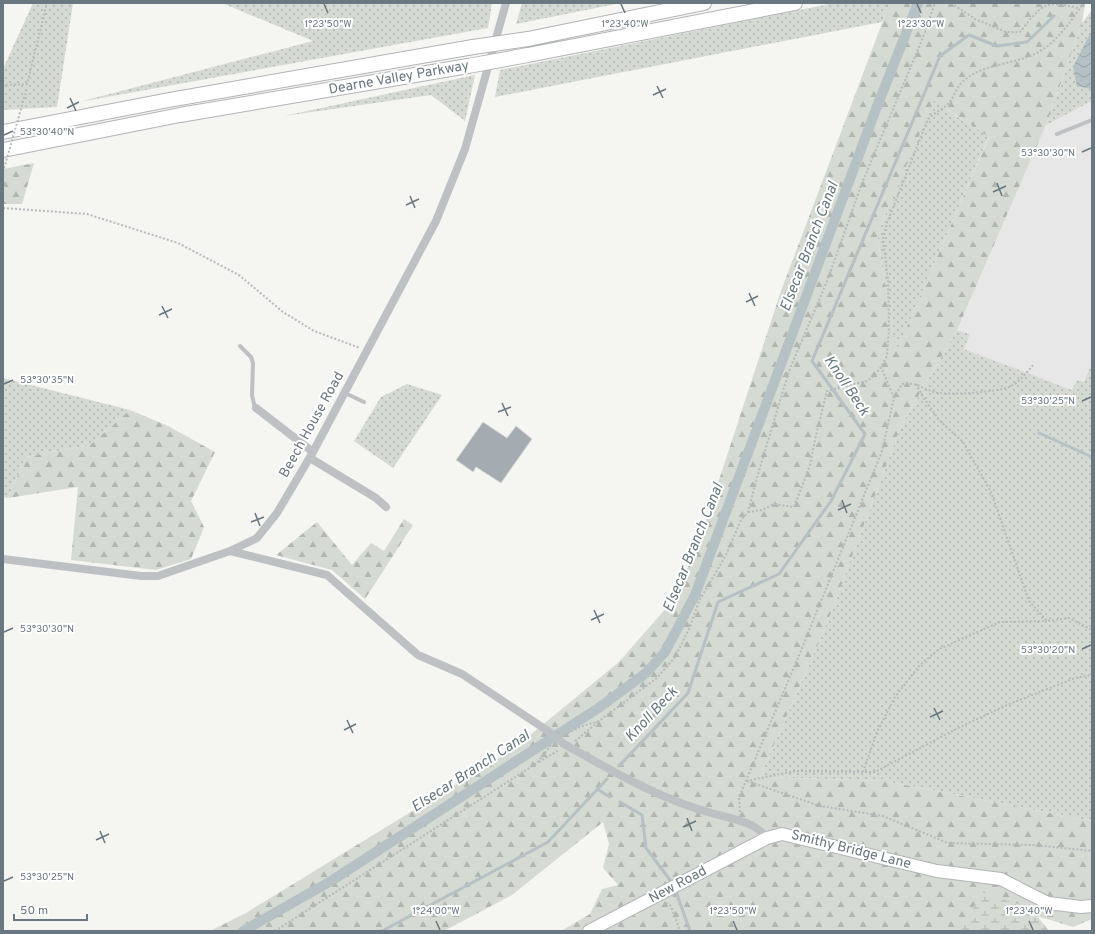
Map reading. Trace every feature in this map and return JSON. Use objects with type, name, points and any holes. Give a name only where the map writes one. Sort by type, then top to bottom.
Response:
[{"type":"highway","name":"Dearne Valley Parkway","points":[[3,132],[169,100],[473,47],[528,39],[704,3]]},
{"type":"highway","name":"Dearne Valley Parkway","points":[[3,150],[180,115],[528,55],[795,3]]},
{"type":"main road","name":"Smithy Bridge Lane","points":[[766,838],[782,834],[937,871],[1001,879],[1048,903],[1081,907],[1092,906]]},
{"type":"main road","name":"New Road","points":[[589,931],[766,838]]},
{"type":"street","name":"Beech House Road","points":[[3,559],[141,576],[158,576],[230,551],[257,538],[277,513],[311,455],[436,221],[465,149],[506,3]]},
{"type":"street","points":[[256,408],[311,455],[376,498],[386,507]]},
{"type":"street","points":[[230,551],[328,575],[418,655],[462,674],[548,731],[633,782],[696,809],[752,825],[764,834],[766,838]]},
{"type":"lane","points":[[1057,134],[1092,120]]},
{"type":"lane","points":[[240,346],[251,357],[253,363],[252,395],[256,408]]},
{"type":"lane","points":[[345,393],[364,402]]},
{"type":"path","points":[[3,86],[28,84],[47,3]]},
{"type":"path","points":[[563,740],[568,732],[599,721],[657,678],[675,657],[690,627],[698,600],[726,555],[741,520],[748,512],[789,371],[828,279],[862,184],[922,40],[935,3]]},
{"type":"path","points":[[950,3],[975,18],[1006,32],[1020,32],[1035,14],[1047,5],[1068,6],[1080,9]]},
{"type":"path","points":[[748,512],[762,510],[774,504],[794,507],[810,465],[827,391],[867,381],[874,376],[887,356],[889,327],[888,280],[883,239],[887,223],[928,119],[949,104],[961,83],[968,77],[983,70],[1031,56],[1047,47],[1060,34],[1084,3]]},
{"type":"path","points":[[3,172],[27,88]]},
{"type":"path","points":[[3,208],[87,214],[178,243],[239,275],[284,312],[314,330],[367,351]]},
{"type":"path","points":[[741,821],[739,797],[800,653],[882,452],[894,398],[902,384],[913,382],[935,393],[980,392],[1009,387],[1020,379],[1034,364]]},
{"type":"path","points":[[881,367],[894,398]]},
{"type":"path","points":[[916,384],[923,398],[939,420],[963,442],[970,454],[991,492],[1029,601],[1047,621]]},
{"type":"path","points":[[864,772],[877,732],[895,697],[920,665],[939,649],[1000,622],[1047,621],[1070,618],[1092,630]]},
{"type":"path","points":[[746,781],[795,772],[875,772],[1007,704],[1075,678],[1092,675]]},
{"type":"path","points":[[275,931],[537,763],[553,743]]},
{"type":"path","points":[[746,781],[820,806],[883,816],[948,843],[1034,845],[1092,851]]},
{"type":"path","points":[[655,896],[671,906],[680,931]]},
{"type":"shaded area","points":[[1092,101],[1092,363],[1084,382],[1072,390],[964,349],[970,334],[957,330],[1046,125]]},
{"type":"green space","points":[[33,3],[73,3],[57,107],[3,110],[3,69]]},
{"type":"green space","points":[[222,3],[492,3],[488,28],[79,102],[313,41]]},
{"type":"green space","points":[[522,3],[621,3],[516,24]]},
{"type":"green space","points":[[834,3],[886,3],[887,10],[882,22],[495,97],[500,70]]},
{"type":"green space","points":[[886,3],[1085,3],[1082,23],[1046,125],[957,330],[901,426],[826,626],[760,777],[884,781],[1092,821],[1092,919],[1073,927],[988,901],[974,931],[561,931],[590,914],[602,889],[618,885],[603,868],[609,844],[603,822],[512,895],[444,931],[210,931],[246,913],[512,750],[619,662],[675,598],[700,538],[781,291],[887,10]],"holes":[[[934,101],[989,137],[896,352],[877,234]]]},
{"type":"green space","points":[[1092,10],[1092,101],[1046,125],[1082,23]]},
{"type":"green space","points":[[475,75],[465,121],[431,95],[284,116]]},
{"type":"green space","points":[[934,100],[956,116],[989,136],[896,353],[877,234]]},
{"type":"green space","points":[[34,163],[22,204],[3,204],[3,169]]},
{"type":"green space","points":[[957,330],[970,334],[964,349],[1072,390],[1077,380],[1084,382],[1092,363],[1092,821],[884,781],[760,777],[826,626],[901,426]]},
{"type":"green space","points":[[3,378],[130,410],[90,445],[26,457],[8,498],[3,497]]},
{"type":"green space","points":[[407,384],[442,395],[393,468],[354,441],[381,397]]},
{"type":"green space","points":[[130,410],[168,426],[215,452],[191,501],[204,527],[191,559],[156,570],[71,560],[78,487],[8,498],[26,457],[90,445]]},
{"type":"green space","points":[[404,519],[413,525],[365,599],[332,570],[276,555],[317,522],[352,565],[371,543],[384,551]]},
{"type":"green space","points":[[981,892],[1031,908],[1049,931],[961,931]]},
{"type":"water","points":[[1092,30],[1092,89],[1090,89],[1077,86],[1073,67]]},
{"type":"building","points":[[483,422],[507,438],[516,426],[532,439],[501,483],[476,467],[473,472],[456,460]]},
{"type":"waterway","name":"Elsecar Branch Canal","points":[[243,931],[331,881],[600,707],[646,673],[665,652],[695,595],[876,109],[918,3]]},
{"type":"waterway","name":"Knoll Beck","points":[[619,766],[688,693],[718,602],[779,574],[831,501],[865,434],[812,361],[940,56],[969,35],[997,46],[1027,42],[1054,16]]},
{"type":"waterway","points":[[1039,433],[1092,457]]},
{"type":"waterway","name":"Knoll Beck","points":[[382,931],[548,842],[607,779]]},
{"type":"waterway","points":[[597,789],[610,797]]},
{"type":"waterway","points":[[620,802],[642,815],[646,848],[673,884]]},
{"type":"waterway","points":[[675,889],[690,931]]}]
